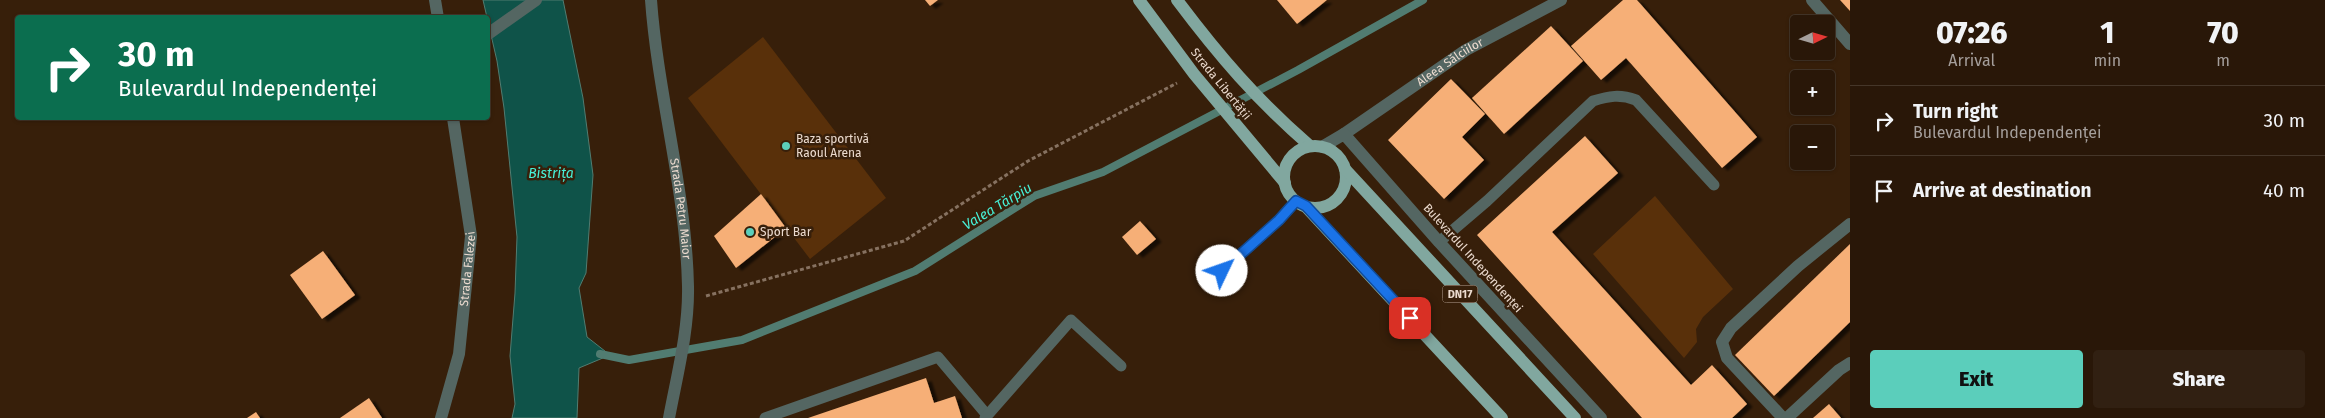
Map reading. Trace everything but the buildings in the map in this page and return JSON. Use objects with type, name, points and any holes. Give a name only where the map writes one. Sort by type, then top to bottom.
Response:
[{"type":"main road","name":"Strada Libertății","points":[[1139,0],[1194,74],[1285,183]]},
{"type":"main road","name":"Strada Libertății","points":[[1177,0],[1234,72],[1272,114],[1316,146]]},
{"type":"main road","name":"DN17","points":[[1316,146],[1332,151],[1340,159],[1345,169],[1575,418]]},
{"type":"main road","points":[[1316,146],[1300,150],[1291,158],[1285,170],[1285,183],[1289,193],[1502,418]]},
{"type":"main road","points":[[1301,204],[1316,208],[1327,205],[1336,199],[1342,191],[1346,180],[1345,169]]},
{"type":"street","points":[[435,0],[438,15]]},
{"type":"street","points":[[490,33],[536,0]]},
{"type":"street","name":"Strada Petru Maior","points":[[651,0],[654,46],[684,234],[688,280],[687,317],[669,418]]},
{"type":"street","name":"Aleea Sălciilor","points":[[1344,134],[1466,50],[1561,0]]},
{"type":"street","points":[[1812,0],[1850,44]]},
{"type":"street","name":"Strada Falezei","points":[[441,418],[459,354],[471,236],[453,120]]},
{"type":"street","points":[[1316,146],[1344,134]]},
{"type":"street","name":"Bulevardul Independenței","points":[[1344,134],[1439,242],[1600,418]]},
{"type":"street","points":[[1850,224],[1778,284],[1731,328],[1722,342],[1727,358],[1785,418],[1850,363]]},
{"type":"lane","points":[[1439,242],[1487,201],[1593,101],[1610,96],[1625,96],[1636,100],[1714,185]]},
{"type":"lane","points":[[1222,271],[1279,220],[1301,204]]},
{"type":"lane","points":[[765,418],[938,357],[986,416],[1010,392],[1071,320],[1121,366]]},
{"type":"path","points":[[705,297],[904,241],[1028,162],[1194,74]]},
{"type":"shaded area","name":"Baza sportivă Raoul Arena","points":[[763,37],[886,198],[810,259],[688,98]]},
{"type":"shaded area","points":[[1655,196],[1733,289],[1703,317],[1696,329],[1697,342],[1684,358],[1593,254]]},
{"type":"water","name":"Bistrița","points":[[483,0],[563,0],[583,98],[593,175],[586,273],[579,288],[587,337],[610,355],[579,368],[577,418],[512,418],[515,404],[510,356],[517,237],[504,108],[490,30],[490,15],[486,15]]},
{"type":"waterway","name":"Valea Tărpiu","points":[[600,354],[629,360],[742,340],[915,271],[1034,196],[1103,172],[1298,70],[1423,0]]},
{"type":"place","name":"Baza sportivă Raoul Arena","points":[[786,146]]},
{"type":"place","name":"Sport Bar","points":[[750,232]]},
{"type":"route","points":[[1222,271],[1279,220],[1296,201],[1306,206],[1410,318]]}]
